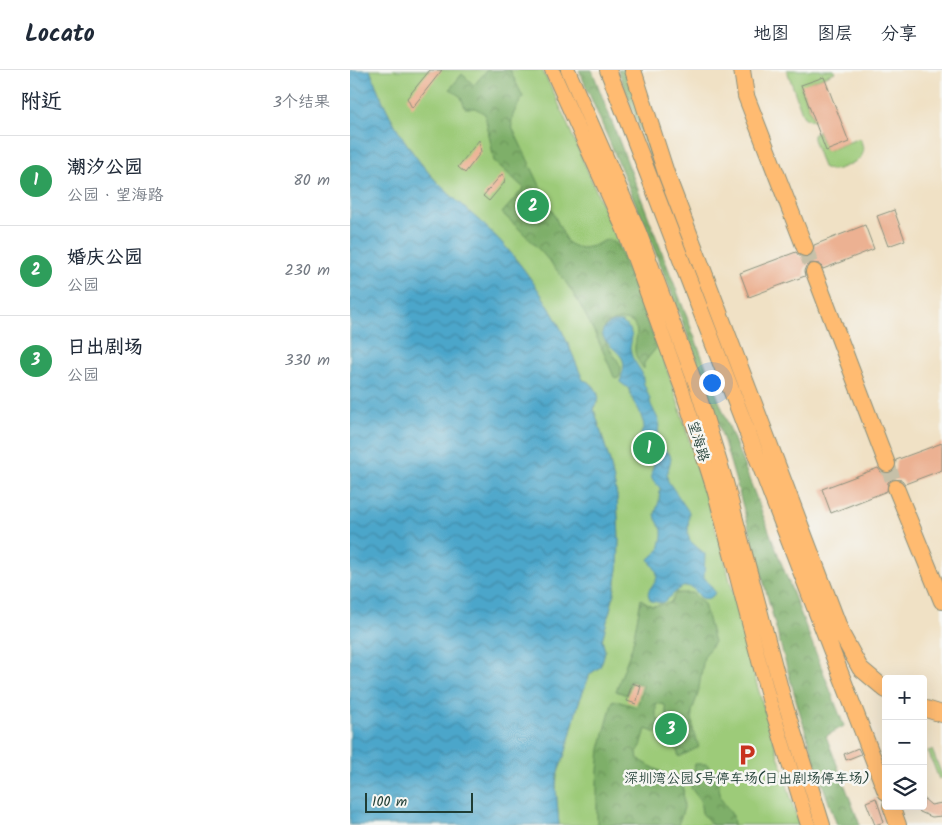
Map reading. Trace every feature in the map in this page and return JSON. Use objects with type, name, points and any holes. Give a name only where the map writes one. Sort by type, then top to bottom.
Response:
[{"type":"highway","points":[[608,70],[728,386],[882,781]]},
{"type":"highway","points":[[633,70],[666,173],[779,474],[842,635],[860,668],[882,687]]},
{"type":"highway","points":[[742,70],[746,96],[805,248]]},
{"type":"highway","points":[[814,272],[887,464]]},
{"type":"highway","points":[[896,488],[942,601]]},
{"type":"highway","points":[[927,709],[942,714]]},
{"type":"highway","points":[[892,810],[898,825]]},
{"type":"main road","name":"望海路","points":[[552,70],[624,230],[681,386],[715,493],[770,703],[808,825]]},
{"type":"main road","name":"望海路","points":[[568,70],[639,232],[695,382],[729,492],[784,700],[823,825]]},
{"type":"green space","points":[[370,70],[542,70],[554,93],[633,276],[673,386],[724,557],[754,675],[799,825],[559,825],[557,775],[566,751],[578,705],[590,674],[600,667],[605,651],[602,640],[613,599],[618,569],[617,496],[610,462],[594,409],[598,400],[597,392],[592,385],[583,380],[557,321],[525,271],[494,235],[429,174],[408,146],[383,101]]},
{"type":"green space","points":[[487,70],[510,70],[523,97],[513,115],[512,127],[567,242],[583,248],[608,239],[617,245],[657,347],[644,363],[644,369],[638,361],[635,352],[637,332],[635,327],[628,321],[614,321],[605,325],[604,332],[606,343],[621,367],[620,376],[617,379],[614,377],[592,327],[565,281],[535,245],[502,213],[524,188],[494,161],[485,114],[475,108],[465,108],[461,97],[450,89],[462,74],[474,85]]},
{"type":"green space","points":[[579,70],[592,70],[844,726],[826,736],[860,825],[837,825],[803,723],[731,464],[700,369],[633,197]]},
{"type":"green space","points":[[618,70],[628,70],[654,158],[651,159]]},
{"type":"green space","points":[[787,70],[833,70],[835,72],[801,86],[814,121],[803,116]]},
{"type":"green space","points":[[818,131],[826,151],[860,138],[863,150],[861,157],[851,164],[838,169],[830,170],[823,167],[813,139],[813,135]]},
{"type":"green space","points":[[676,593],[692,593],[704,604],[714,642],[704,657],[698,694],[692,711],[693,730],[699,747],[679,757],[672,735],[673,721],[667,718],[665,705],[656,703],[656,715],[662,727],[656,733],[646,729],[641,746],[637,752],[638,759],[683,783],[684,808],[678,825],[597,825],[597,782],[600,749],[613,700],[637,707],[643,685],[631,681],[627,695],[616,691],[632,647],[641,599],[652,606],[670,603]]},
{"type":"green space","points":[[932,750],[942,775],[939,779],[928,751]]},
{"type":"green space","points":[[695,764],[707,764],[718,782],[721,799],[733,816],[734,825],[712,825],[702,813],[700,800],[691,788]]},
{"type":"water","points":[[350,70],[370,70],[399,132],[429,174],[494,234],[525,271],[557,321],[583,380],[594,386],[599,398],[594,409],[610,462],[617,496],[618,569],[613,599],[602,640],[605,651],[603,659],[600,667],[590,674],[578,705],[566,751],[557,775],[559,825],[350,825]]},
{"type":"water","points":[[614,322],[622,322],[630,329],[632,357],[642,373],[651,405],[659,421],[658,439],[671,459],[667,475],[668,481],[689,512],[688,535],[690,541],[705,554],[704,577],[715,592],[709,598],[700,597],[689,587],[680,589],[661,603],[651,601],[649,596],[649,590],[657,578],[657,574],[649,559],[659,550],[662,537],[662,530],[655,514],[660,488],[652,479],[651,474],[656,457],[653,449],[643,442],[641,434],[644,425],[639,410],[633,401],[629,389],[620,382],[624,364],[622,358],[603,336],[606,326]]},
{"type":"building","points":[[430,70],[442,70],[412,108],[407,98]]},
{"type":"building","points":[[824,77],[849,142],[826,151],[801,85]]},
{"type":"building","points":[[479,140],[481,152],[465,173],[458,167]]},
{"type":"building","points":[[502,174],[505,178],[504,183],[489,201],[483,196]]},
{"type":"building","points":[[894,210],[905,240],[888,246],[877,216]]},
{"type":"building","points":[[865,225],[874,249],[823,269],[820,264],[811,263],[806,266],[805,276],[749,297],[740,273],[796,252],[799,256],[808,257],[813,254],[814,245]]},
{"type":"building","points":[[942,443],[942,470],[905,484],[902,480],[893,479],[888,482],[887,491],[831,513],[822,489],[878,468],[881,472],[890,473],[895,470],[896,460]]},
{"type":"building","points":[[632,683],[641,686],[636,704],[627,701]]},
{"type":"building","points":[[858,748],[861,754],[846,760],[844,754]]},
{"type":"building","points":[[876,798],[884,822],[875,825],[866,802]]},
{"type":"building","points":[[927,802],[931,805],[942,803],[942,816],[932,817],[919,810],[927,810]]},
{"type":"tunnel","points":[[805,248],[814,272]]},
{"type":"tunnel","points":[[887,464],[896,488]]},
{"type":"place","name":"婚庆公园","points":[[533,206]]},
{"type":"place","name":"潮汐公园","points":[[649,448]]},
{"type":"place","name":"日出剧场","points":[[671,729]]},
{"type":"place","name":"深圳湾公园5号停车场(日出剧场停车场)","points":[[747,755]]}]
